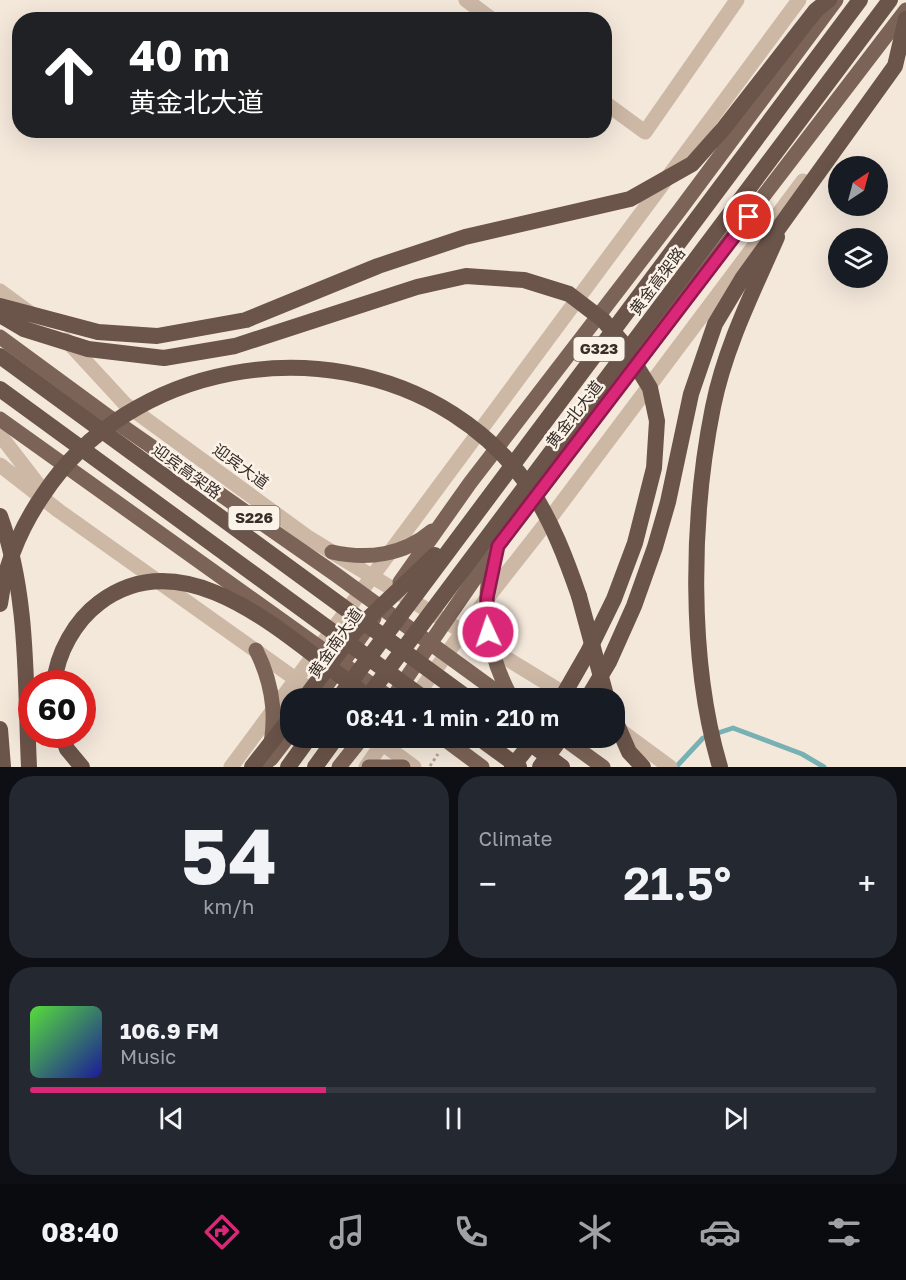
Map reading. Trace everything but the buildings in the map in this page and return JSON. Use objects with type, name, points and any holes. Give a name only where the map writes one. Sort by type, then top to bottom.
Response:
[{"type":"highway","points":[[0,306],[98,332],[157,336],[246,320],[378,266],[465,237],[630,199],[692,164],[724,128],[816,10],[829,0]]},
{"type":"highway","name":"黄金高架路","points":[[346,688],[860,0]]},
{"type":"highway","name":"黄金高架路","points":[[374,688],[890,0]]},
{"type":"highway","points":[[593,688],[609,662],[634,606],[655,547],[668,502],[691,394],[715,324],[742,279],[895,66],[906,19]]},
{"type":"highway","points":[[720,767],[704,704],[697,610],[700,502],[713,406],[735,334],[784,221]]},
{"type":"highway","points":[[0,315],[24,329],[88,349],[165,358],[235,346],[417,287],[466,276],[524,280],[569,294],[603,320],[621,340],[650,388],[657,421],[654,468],[635,543],[609,609],[567,688]]},
{"type":"highway","name":"迎宾高架路","points":[[0,356],[454,688]]},
{"type":"highway","points":[[0,604],[2,589],[17,542],[31,513],[56,475],[89,440],[120,417],[156,397],[210,377],[249,370],[315,368],[367,376],[414,393],[454,415],[489,443],[527,484],[542,503],[566,557],[604,688]]},
{"type":"highway","points":[[0,389],[410,688]]},
{"type":"highway","points":[[0,516],[10,542],[21,616],[29,767]]},
{"type":"highway","points":[[322,688],[355,631],[469,523]]},
{"type":"highway","points":[[58,670],[64,646],[84,614],[115,590],[146,582],[188,582],[229,596],[357,688]]},
{"type":"highway","points":[[0,729],[3,767]]},
{"type":"highway","points":[[261,766],[280,735]]},
{"type":"highway","points":[[625,743],[629,752],[643,767]]},
{"type":"highway","points":[[67,748],[82,767]]},
{"type":"highway","points":[[288,767],[302,748]]},
{"type":"highway","points":[[315,767],[329,748]]},
{"type":"highway","points":[[492,748],[519,767]]},
{"type":"highway","points":[[512,767],[527,748]]},
{"type":"highway","points":[[536,748],[562,767]]},
{"type":"highway","points":[[540,767],[554,748]]},
{"type":"main road","points":[[382,608],[447,516],[836,0]]},
{"type":"main road","name":"黄金北大道","points":[[429,644],[498,546],[906,10]]},
{"type":"main road","name":"S226","points":[[0,337],[109,417],[493,688]]},
{"type":"main road","points":[[0,419],[377,688]]},
{"type":"main road","points":[[332,552],[358,556],[392,552],[426,536],[447,516]]},
{"type":"main road","points":[[498,546],[487,598],[491,648],[505,688]]},
{"type":"main road","name":"黄金南大道","points":[[324,688],[382,608]]},
{"type":"main road","points":[[399,688],[429,644]]},
{"type":"main road","points":[[256,650],[269,680],[274,711],[274,731],[261,766]]},
{"type":"main road","points":[[261,766],[280,745]]},
{"type":"main road","points":[[339,767],[354,748]]},
{"type":"main road","points":[[456,748],[482,767]]},
{"type":"main road","points":[[577,748],[603,767]]},
{"type":"main road","points":[[367,767],[403,767]]},
{"type":"street","points":[[466,0],[482,12]]},
{"type":"street","points":[[612,108],[645,132],[737,0]]},
{"type":"street","points":[[231,767],[799,0]]},
{"type":"street","points":[[422,688],[487,598],[554,513],[906,43]]},
{"type":"street","name":"迎宾大道","points":[[0,291],[67,340],[125,404],[332,552],[555,688]]},
{"type":"street","points":[[0,435],[59,511]]},
{"type":"street","points":[[0,465],[59,511],[256,650],[305,688]]},
{"type":"street","points":[[625,734],[670,767]]},
{"type":"street","points":[[367,767],[377,748]]},
{"type":"street","points":[[391,748],[414,767]]},
{"type":"waterway","points":[[676,767],[703,738],[733,728],[802,754],[824,767]]},
{"type":"route","points":[[488,632],[489,580],[498,546],[515,520],[749,217]]}]
